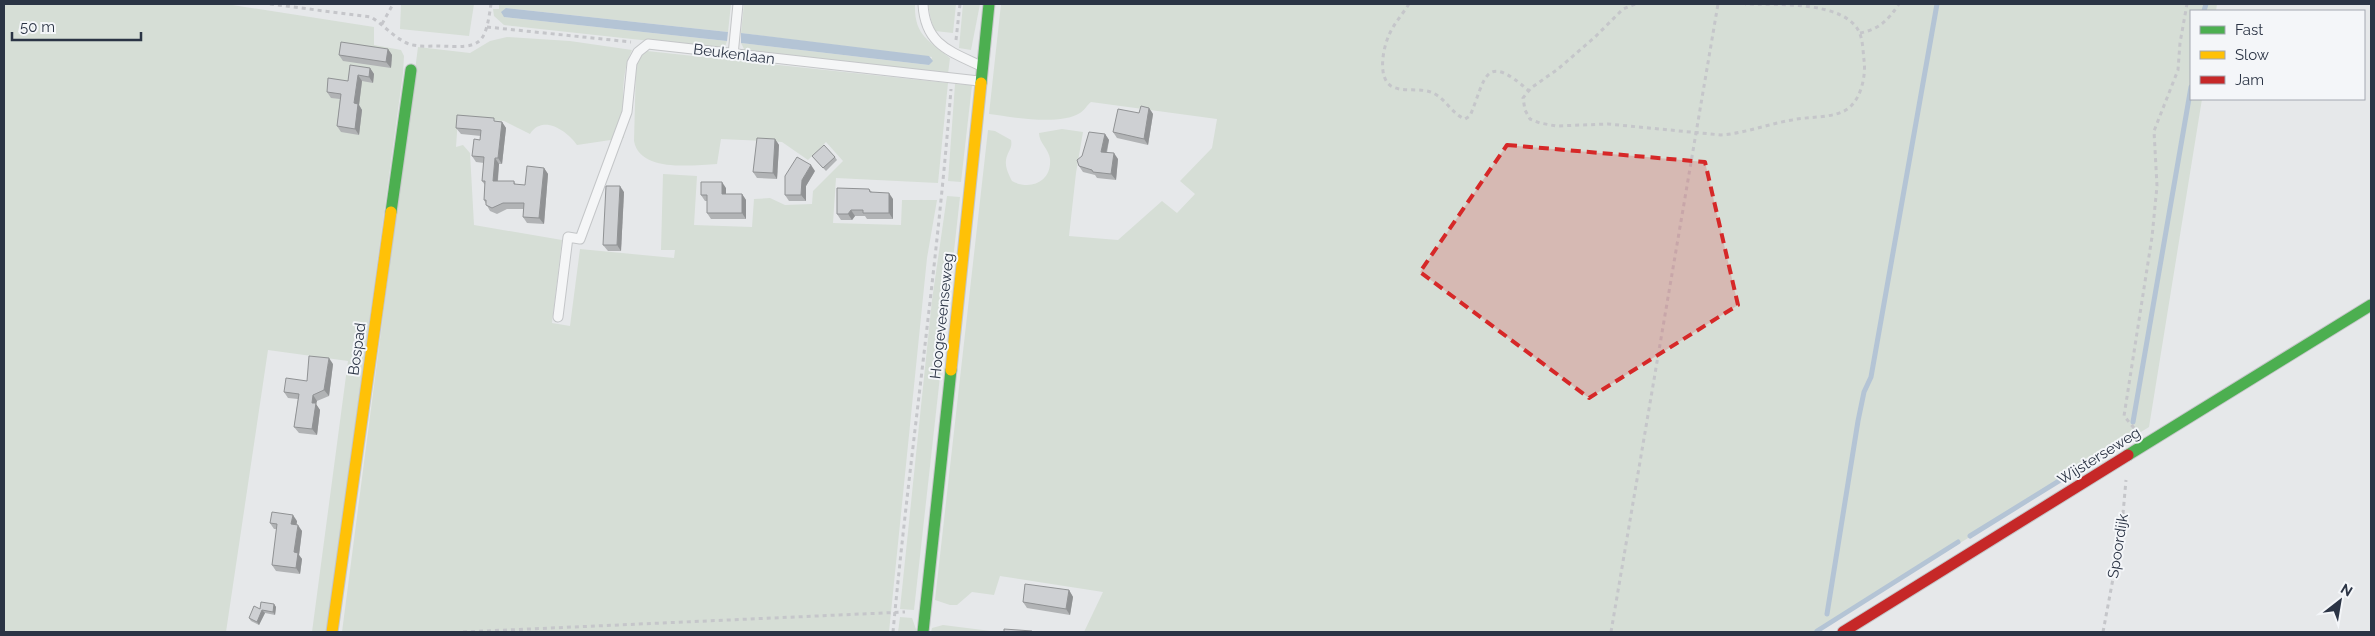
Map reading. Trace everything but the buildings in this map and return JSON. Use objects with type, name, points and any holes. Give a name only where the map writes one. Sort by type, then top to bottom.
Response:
[{"type":"street","name":"Hoogeveenseweg","points":[[923,632],[989,4]]},
{"type":"street","name":"Bospad","points":[[332,632],[411,70]]},
{"type":"street","name":"Wijsterseweg","points":[[1843,632],[2371,305]]},
{"type":"lane","points":[[733,55],[738,4]]},
{"type":"lane","points":[[923,4],[927,29],[934,39],[946,49],[983,67]]},
{"type":"lane","points":[[558,317],[568,237],[580,239],[627,112],[632,63],[638,52],[648,44]]},
{"type":"lane","name":"Beukenlaan","points":[[648,44],[982,82]]},
{"type":"path","points":[[270,4],[371,17],[398,38],[411,45],[461,47],[471,47],[479,43],[487,27],[491,4]]},
{"type":"path","points":[[382,24],[393,4]]},
{"type":"path","points":[[1410,4],[1391,30],[1385,51],[1382,66],[1383,76],[1392,86],[1431,92],[1440,97],[1459,116],[1465,119],[1470,116],[1481,82],[1492,72],[1500,71],[1508,74],[1529,91]]},
{"type":"path","points":[[1635,4],[1623,9],[1595,37],[1529,91],[1523,98],[1525,110],[1530,119],[1556,126],[1608,124],[1721,135],[1739,134],[1792,120],[1835,114],[1850,106],[1860,90],[1865,69],[1860,32],[1850,21],[1832,10],[1817,6],[1745,4]]},
{"type":"path","points":[[1611,632],[1718,4]]},
{"type":"path","points":[[1860,32],[1874,30],[1888,20],[1899,4]]},
{"type":"path","points":[[2142,447],[2133,426],[2124,416],[2152,237],[2157,186],[2154,132],[2178,70],[2180,43],[2187,4]]},
{"type":"path","points":[[487,27],[648,44]]},
{"type":"path","name":"Hoogeveenseweg","points":[[893,632],[929,300],[938,241],[952,79]]},
{"type":"path","name":"Spoordijk","points":[[2103,632],[2122,536],[2126,484],[2120,460]]},
{"type":"path","points":[[462,632],[895,612],[926,613]]},
{"type":"highlighted area","points":[[1507,145],[1705,162],[1738,305],[1589,398],[1420,272]]},
{"type":"shaded area","points":[[4,4],[226,4],[374,27],[374,45],[401,50],[404,56],[403,73],[327,632],[312,632],[348,361],[268,350],[226,632],[4,632]]},
{"type":"shaded area","points":[[401,4],[474,4],[469,36],[400,29]]},
{"type":"shaded area","points":[[499,4],[731,4],[728,32],[506,8],[504,17],[727,41],[724,49],[504,25],[494,16],[493,9],[499,9]]},
{"type":"shaded area","points":[[744,4],[915,4],[915,15],[920,30],[929,41],[950,58],[948,74],[745,51],[741,43],[929,65],[932,57],[741,33]]},
{"type":"shaded area","points":[[928,4],[956,4],[953,33],[935,31]]},
{"type":"shaded area","points":[[963,4],[980,4],[971,50],[959,48]]},
{"type":"shaded area","points":[[1001,4],[2217,4],[2216,10],[2190,10],[2190,100],[2202,100],[2149,427],[1815,632],[1084,632],[1103,592],[1000,576],[994,595],[972,592],[957,605],[950,605],[935,600],[988,130],[995,131],[1011,140],[1006,166],[1012,181],[1026,185],[1044,179],[1050,167],[1049,155],[1039,137],[1039,133],[1062,129],[1083,132],[1069,236],[1118,240],[1162,201],[1177,213],[1195,194],[1180,181],[1212,148],[1217,119],[1091,102],[1080,113],[1060,119],[1035,120],[989,114]]},
{"type":"shaded area","points":[[507,37],[570,41],[632,50],[625,71],[624,82],[624,138],[577,145],[561,130],[548,125],[541,125],[535,128],[530,134],[504,121],[458,118],[456,147],[463,145],[470,153],[474,225],[562,240],[552,323],[570,326],[580,249],[674,258],[675,250],[661,250],[663,174],[697,176],[694,225],[752,227],[754,199],[770,198],[785,205],[812,204],[813,191],[843,161],[826,142],[808,160],[782,142],[721,139],[717,164],[669,165],[657,163],[646,158],[638,151],[634,141],[636,64],[639,58],[647,51],[948,83],[938,183],[836,178],[833,223],[901,225],[902,200],[937,200],[927,258],[889,632],[342,632],[418,47],[470,53],[490,41]]},
{"type":"shaded area","points":[[955,84],[972,85],[961,182],[948,181]]},
{"type":"shaded area","points":[[947,196],[960,197],[914,610],[900,609],[932,300]]},
{"type":"shaded area","points":[[900,617],[912,618],[917,632],[898,632]]},
{"type":"shaded area","points":[[943,625],[999,632],[931,632],[932,628]]},
{"type":"water","points":[[506,8],[728,32],[727,41],[504,17],[501,12]]},
{"type":"water","points":[[741,33],[929,56],[933,61],[929,65],[741,43]]},
{"type":"waterway","points":[[1827,614],[1858,421],[1864,392],[1871,377],[1937,4]]},
{"type":"waterway","points":[[2204,10],[2206,4]]},
{"type":"waterway","points":[[2133,422],[2190,93]]},
{"type":"waterway","points":[[1970,536],[2130,437]]},
{"type":"waterway","points":[[1817,631],[1958,542]]},
{"type":"traffic: fast","points":[[981,83],[989,4]]},
{"type":"traffic: fast","points":[[391,212],[411,70]]},
{"type":"traffic: fast","points":[[2128,455],[2371,305]]},
{"type":"traffic: fast","points":[[923,632],[951,370]]},
{"type":"traffic: slow","points":[[951,370],[981,83]]},
{"type":"traffic: slow","points":[[332,632],[391,212]]},
{"type":"traffic: jam","points":[[1843,632],[2128,455]]}]
